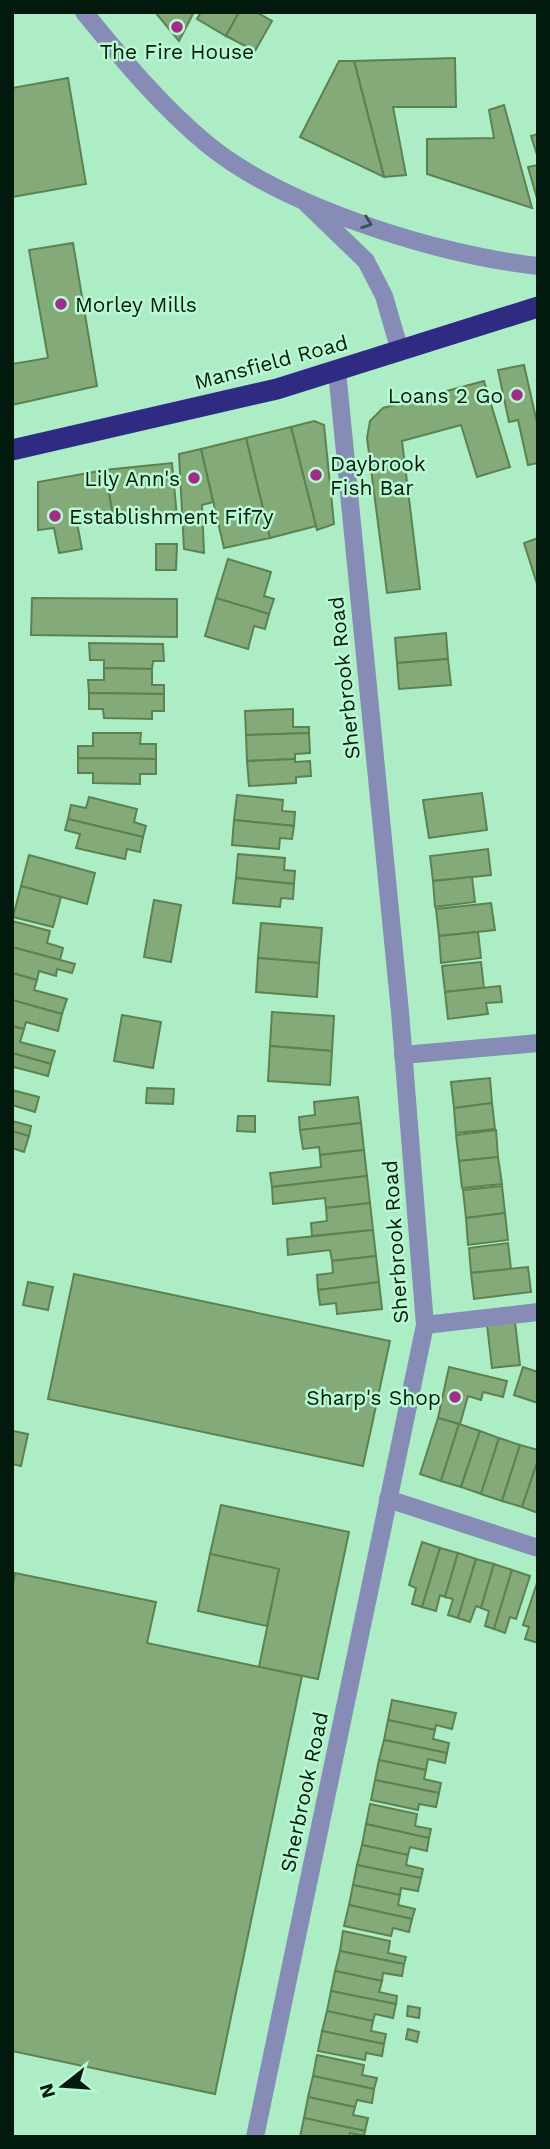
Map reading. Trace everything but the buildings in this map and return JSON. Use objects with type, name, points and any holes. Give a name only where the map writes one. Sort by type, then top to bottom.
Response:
[{"type":"highway","name":"Mansfield Road","points":[[12,450],[277,389],[538,307]]},
{"type":"street","points":[[84,12],[155,95],[207,145],[243,169],[303,200],[428,245],[491,261],[538,266]]},
{"type":"street","points":[[303,200],[366,261],[384,296],[400,351]]},
{"type":"street","name":"Sherbrook Road","points":[[255,2137],[425,1325],[403,1055],[337,371]]},
{"type":"street","points":[[403,1055],[538,1042]]},
{"type":"street","points":[[425,1325],[538,1312]]},
{"type":"street","points":[[388,1499],[538,1548]]},
{"type":"place","name":"The Fire House","points":[[177,27]]},
{"type":"place","name":"Morley Mills","points":[[61,304]]},
{"type":"place","name":"Loans 2 Go","points":[[517,395]]},
{"type":"place","name":"Daybrook Fish Bar","points":[[316,475]]},
{"type":"place","name":"Lily Ann's","points":[[194,478]]},
{"type":"place","name":"Establishment Fif7y","points":[[55,516]]},
{"type":"place","name":"Sharp's Shop","points":[[455,1397]]}]
